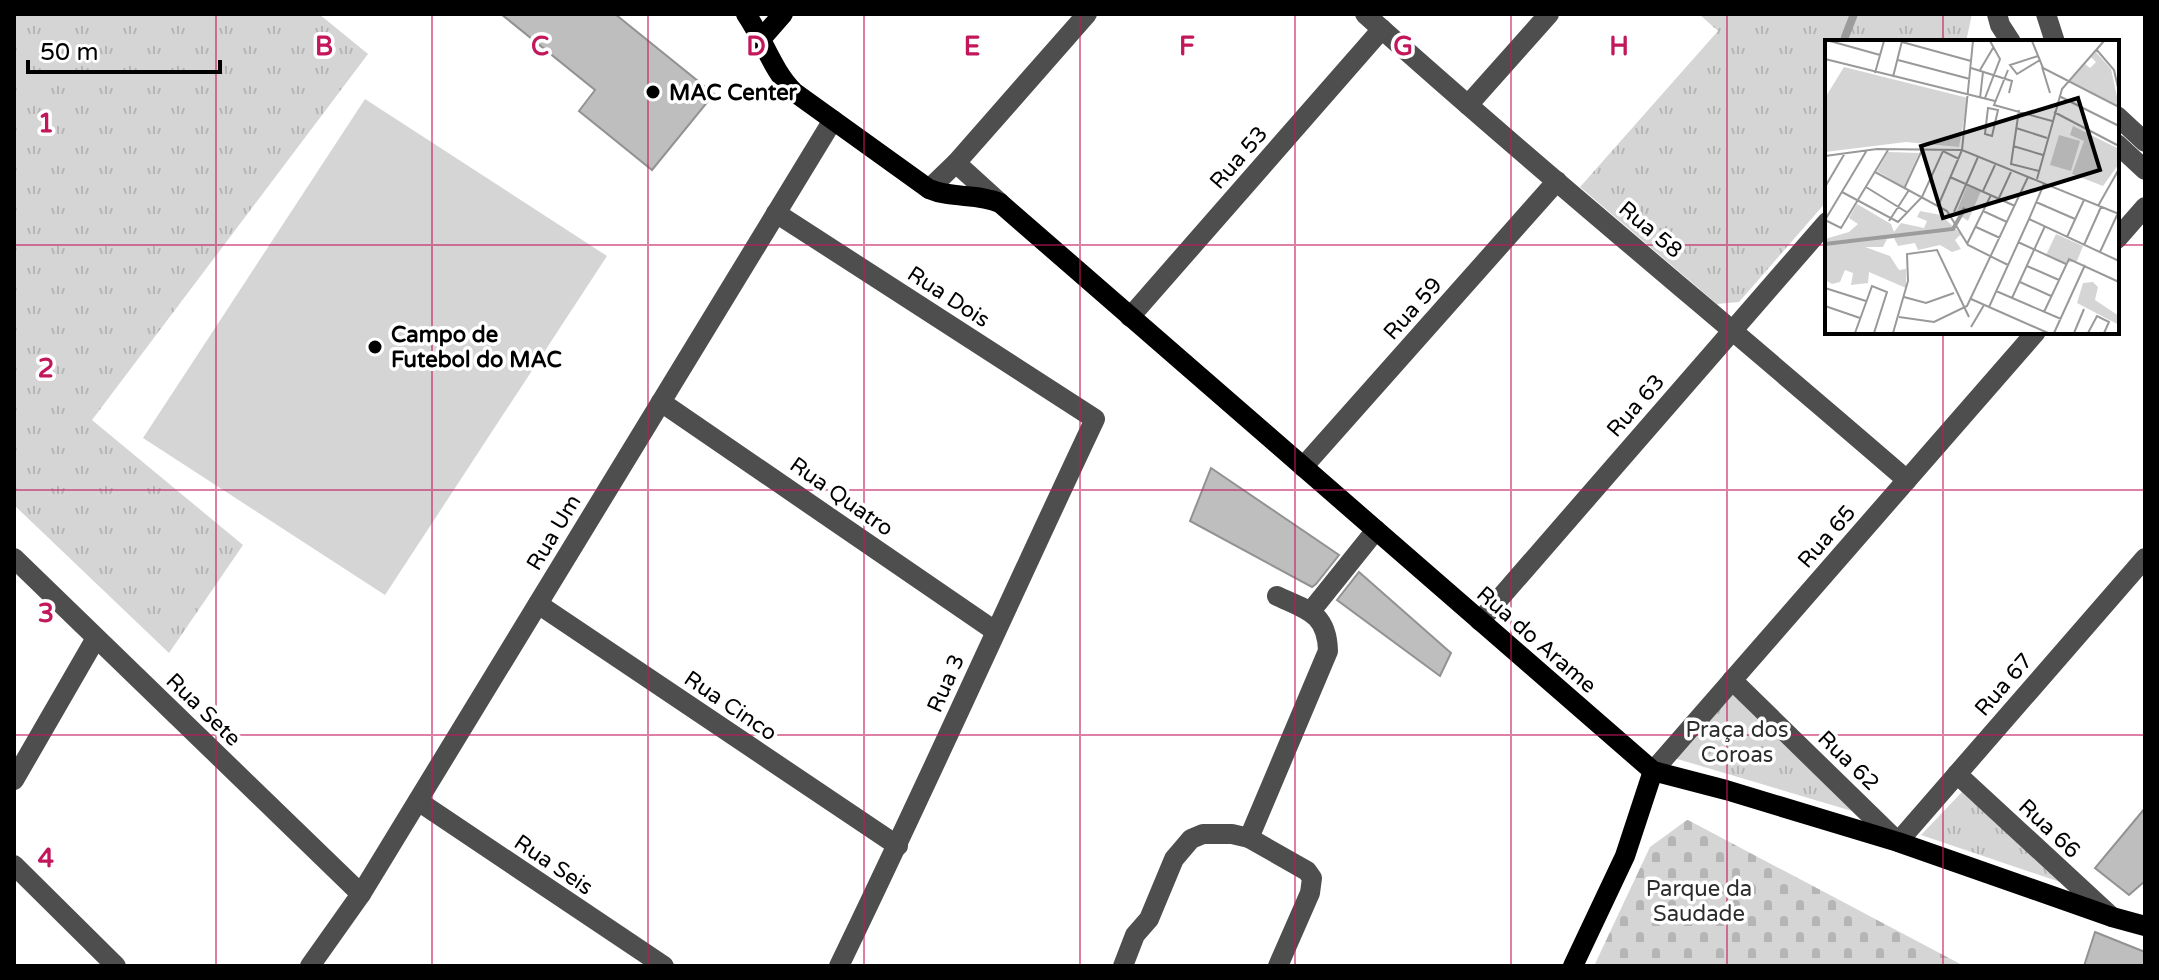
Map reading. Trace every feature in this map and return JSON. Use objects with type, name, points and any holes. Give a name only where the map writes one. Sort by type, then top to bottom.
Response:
[{"type":"main road","points":[[746,14],[784,81],[833,120],[929,189],[945,194],[980,196],[1000,203]]},
{"type":"main road","points":[[762,38],[783,14]]},
{"type":"main road","name":"Rua do Arame","points":[[1000,203],[1653,771],[1898,842],[2145,926]]},
{"type":"main road","points":[[1573,966],[1625,856],[1653,771]]},
{"type":"street","points":[[929,189],[956,163],[1087,14]]},
{"type":"street","name":"Rua 58","points":[[1365,14],[1907,480]]},
{"type":"street","points":[[1468,105],[1549,14]]},
{"type":"street","points":[[2046,14],[2054,40]]},
{"type":"street","points":[[1987,40],[2003,27]]},
{"type":"street","name":"Rua 53","points":[[1130,317],[1382,29]]},
{"type":"street","points":[[2119,118],[2145,142]]},
{"type":"street","name":"Rua Um","points":[[310,966],[361,894],[833,120]]},
{"type":"street","points":[[2119,146],[2145,170]]},
{"type":"street","points":[[956,163],[1000,203]]},
{"type":"street","name":"Rua 59","points":[[1303,467],[1557,181]]},
{"type":"street","points":[[2119,237],[2145,207]]},
{"type":"street","name":"Rua Dois","points":[[776,213],[1095,419]]},
{"type":"street","name":"Rua 63","points":[[1480,621],[1825,224]]},
{"type":"street","name":"Rua 65","points":[[1653,771],[2034,334]]},
{"type":"street","name":"Rua Quatro","points":[[661,402],[995,631]]},
{"type":"street","name":"Rua 3","points":[[839,966],[898,846],[1095,419]]},
{"type":"street","points":[[1311,611],[1376,530]]},
{"type":"street","name":"Rua Sete","points":[[14,558],[361,894]]},
{"type":"street","name":"Rua 67","points":[[1898,842],[2145,558]]},
{"type":"street","points":[[1249,838],[1328,651],[1326,630],[1320,620],[1311,611],[1277,596]]},
{"type":"street","name":"Rua Cinco","points":[[538,604],[898,846]]},
{"type":"street","points":[[14,780],[96,638]]},
{"type":"street","name":"Rua 62","points":[[1732,680],[1898,842]]},
{"type":"street","name":"Rua 66","points":[[1957,774],[2112,917]]},
{"type":"street","name":"Rua Seis","points":[[418,801],[664,966]]},
{"type":"street","points":[[1123,966],[1135,935],[1149,919],[1174,859],[1191,839],[1218,832],[1249,838],[1307,871],[1312,878],[1310,893],[1278,966]]},
{"type":"street","points":[[14,865],[116,966]]},
{"type":"green space","points":[[14,14],[319,14],[368,54],[92,420],[243,545],[169,653],[14,505]]},
{"type":"green space","points":[[1699,14],[1972,14],[1966,40],[1825,40],[1825,203],[1739,302],[1717,304],[1580,187],[1718,31]]},
{"type":"green space","name":"Campo de Futebol do MAC","points":[[365,99],[607,256],[385,595],[143,438]]},
{"type":"green space","name":"Praça dos Coroas","points":[[1734,691],[1852,811],[1674,758]]},
{"type":"green space","points":[[1962,792],[2069,885],[1921,835]]},
{"type":"green space","name":"Parque da Saudade","points":[[1687,820],[1964,966],[1594,966],[1650,847]]},
{"type":"building","name":"MAC Center","points":[[501,14],[615,14],[714,94],[652,170],[579,111],[595,90]]},
{"type":"building","points":[[1211,468],[1339,555],[1316,584],[1312,587],[1190,521]]},
{"type":"building","points":[[1359,572],[1451,653],[1440,676],[1337,600]]},
{"type":"building","points":[[2145,808],[2145,881],[2129,895],[2095,868]]},
{"type":"building","points":[[2095,932],[2145,952],[2145,966],[2084,966]]},
{"type":"waterway","points":[[1845,37],[1854,14]]},
{"type":"place","name":"MAC Center","points":[[653,92]]},
{"type":"place","name":"Campo de Futebol do MAC","points":[[375,347]]}]
